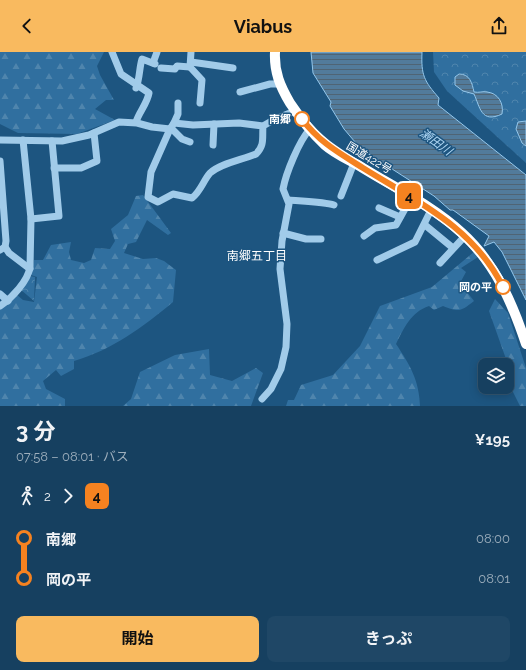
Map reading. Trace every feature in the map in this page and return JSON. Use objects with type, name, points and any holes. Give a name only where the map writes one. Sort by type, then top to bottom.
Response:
[{"type":"highway","name":"国道422号","points":[[275,52],[274,67],[280,84],[295,111],[326,146],[431,210],[465,236],[483,254],[496,274],[512,307],[526,344]]},
{"type":"street","points":[[112,52],[119,71],[137,87],[149,93],[146,103],[139,113],[136,122]]},
{"type":"street","points":[[156,65],[157,52]]},
{"type":"street","points":[[191,52],[191,64],[202,80],[200,103]]},
{"type":"street","points":[[137,87],[140,79],[138,71],[142,59],[156,65],[175,69],[177,66],[191,64],[233,68]]},
{"type":"street","points":[[240,92],[270,84],[280,84]]},
{"type":"street","points":[[178,103],[178,114],[149,178],[148,197],[158,202],[173,194],[179,194],[192,198],[197,194],[207,177],[216,168],[256,154],[264,144],[263,126]]},
{"type":"street","points":[[0,140],[62,141],[94,133],[119,122],[136,122],[152,127],[239,123],[263,126],[275,118],[295,111]]},
{"type":"street","points":[[213,145],[214,124]]},
{"type":"street","points":[[172,127],[182,139],[190,142]]},
{"type":"street","points":[[262,399],[271,389],[281,369],[286,347],[287,324],[280,269],[283,233],[289,200],[283,189],[284,183],[304,136],[310,129]]},
{"type":"street","points":[[54,168],[82,168],[97,160],[94,133]]},
{"type":"street","points":[[0,306],[8,301],[29,274],[30,269],[31,219],[23,140]]},
{"type":"street","points":[[31,219],[59,216],[52,141]]},
{"type":"street","points":[[0,161],[6,241],[2,248],[30,269]]},
{"type":"street","points":[[341,196],[354,163]]},
{"type":"street","points":[[364,236],[375,228],[396,225],[411,198]]},
{"type":"street","points":[[289,200],[319,204],[328,203],[334,205]]},
{"type":"street","points":[[378,208],[400,217]]},
{"type":"street","points":[[377,260],[415,242],[431,210]]},
{"type":"street","points":[[424,225],[453,248]]},
{"type":"street","points":[[283,233],[306,239],[321,239]]},
{"type":"street","points":[[440,263],[465,236]]},
{"type":"street","points":[[0,294],[8,301]]},
{"type":"green space","points":[[0,52],[104,52],[97,66],[100,75],[114,100],[106,100],[95,109],[115,120],[77,134],[18,133],[0,124]]},
{"type":"green space","points":[[433,52],[526,52],[526,163],[447,91],[434,72]]},
{"type":"green space","points":[[143,195],[171,233],[168,235],[147,220],[136,242],[128,244],[124,253],[143,259],[156,258],[164,261],[176,270],[173,302],[139,329],[126,337],[101,351],[74,361],[74,369],[61,376],[56,370],[43,381],[46,389],[65,399],[65,406],[0,406],[0,310],[17,295],[23,300],[34,302],[37,277],[31,275],[34,260],[43,260],[51,245],[71,242],[69,252],[71,260],[84,263],[91,260],[95,248],[110,249],[115,241],[111,229],[128,215],[136,196]]},
{"type":"green space","points":[[475,251],[478,257],[461,268],[466,272],[460,283],[474,301],[459,310],[443,306],[434,310],[429,306],[417,312],[409,321],[396,344],[406,359],[416,380],[420,406],[286,406],[288,400],[294,400],[301,385],[333,375],[360,346],[380,306],[432,287]]},
{"type":"green space","points":[[30,276],[35,277],[34,301],[20,289]]},
{"type":"green space","points":[[495,299],[508,313],[526,368],[526,406],[520,406],[514,394],[514,358],[506,358],[489,311]]},
{"type":"green space","points":[[209,349],[210,375],[232,381],[256,368],[263,373],[251,406],[123,406],[131,399],[140,372],[175,355]]},
{"type":"water","name":"瀬田川","points":[[311,52],[422,52],[424,77],[439,98],[438,105],[526,175],[526,300],[502,252],[494,242],[484,246],[489,236],[453,210],[450,210],[434,196],[361,149],[344,129],[330,106],[331,102],[313,73]]},
{"type":"water","points":[[459,74],[463,74],[468,77],[474,92],[487,92],[497,96],[501,102],[502,114],[495,117],[490,117],[482,113],[474,94],[463,91],[455,85],[455,77]]},
{"type":"water","points":[[526,121],[526,146],[522,143],[516,129],[518,122]]},
{"type":"bus line","name":"4","points":[[302,119],[326,146],[437,214],[462,233],[483,254],[503,287]]},
{"type":"place","name":"南郷","points":[[302,119]]},
{"type":"place","name":"岡の平","points":[[503,287]]},
{"type":"district","name":"南郷五丁目","points":[[257,256]]}]
